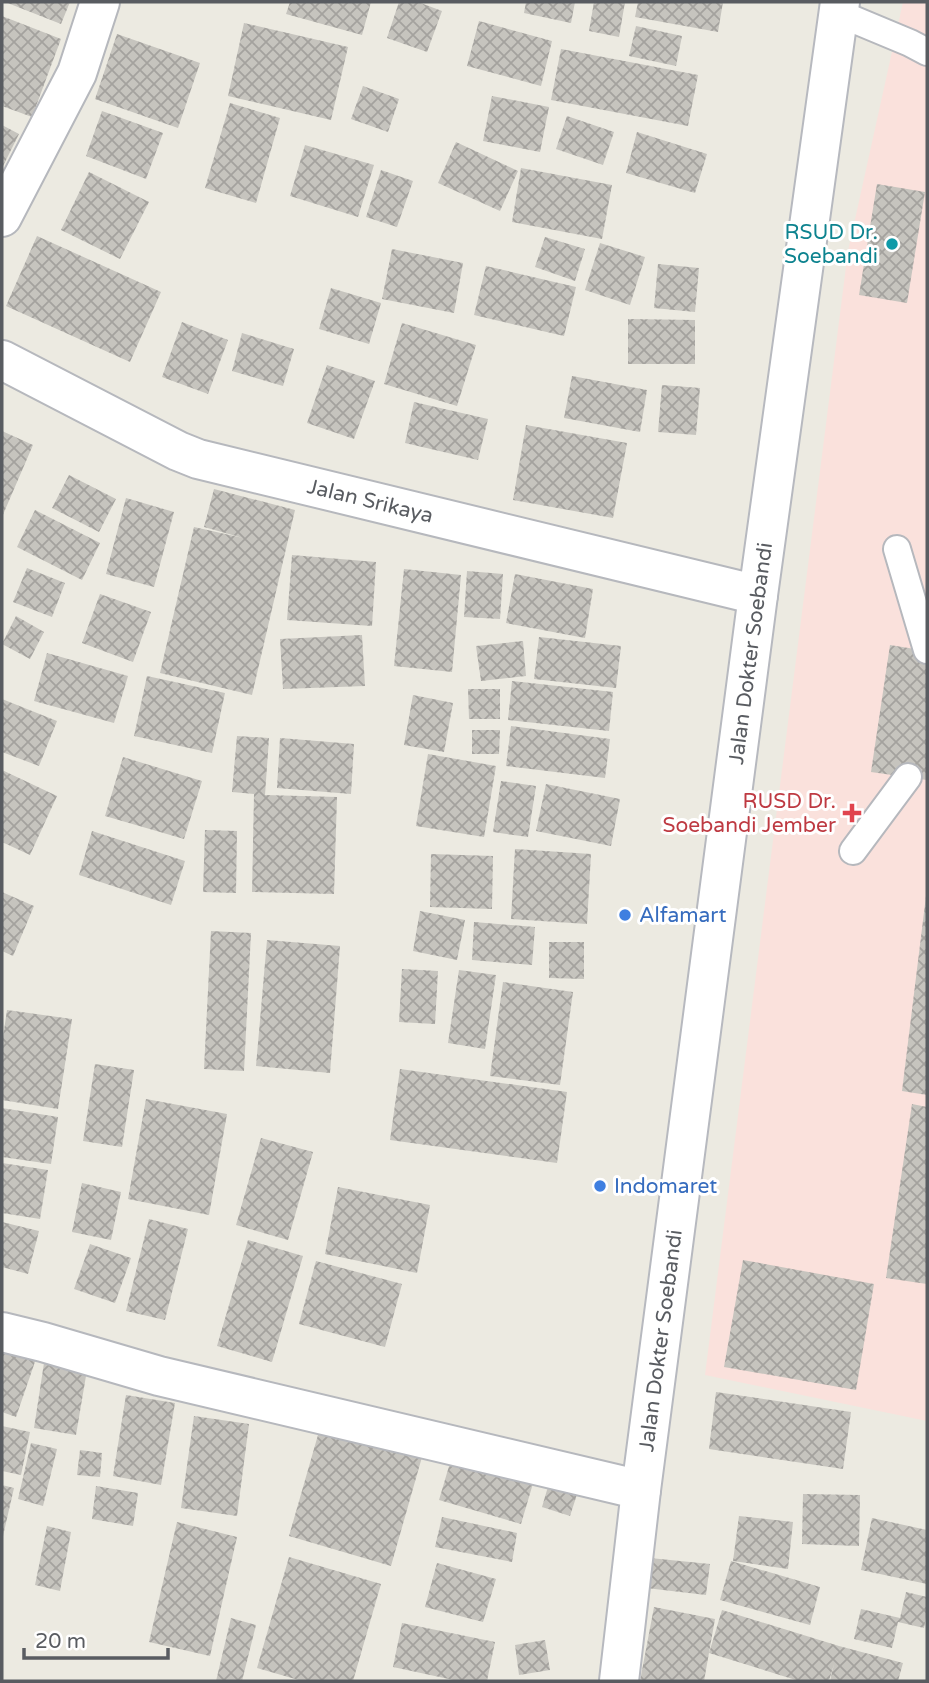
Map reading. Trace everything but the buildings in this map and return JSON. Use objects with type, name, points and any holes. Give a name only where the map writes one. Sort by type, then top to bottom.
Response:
[{"type":"street","points":[[2,217],[77,73],[100,2]]},
{"type":"street","name":"Jalan Dokter Soebandi","points":[[618,1681],[758,595],[839,7]]},
{"type":"street","name":"Jalan Srikaya","points":[[2,360],[198,459],[758,595]]},
{"type":"street","points":[[2,1332],[159,1376],[641,1490]]},
{"type":"lane","points":[[839,7],[927,52]]},
{"type":"lane","points":[[897,549],[927,650]]},
{"type":"lane","points":[[853,851],[908,777]]},
{"type":"shaded area","name":"RUSD Dr. Soebandi Jember","points":[[903,2],[927,2],[927,1421],[705,1375],[848,251]]},
{"type":"place","name":"RSUD Dr. Soebandi","points":[[892,244]]},
{"type":"place","name":"RUSD Dr. Soebandi Jember","points":[[852,813]]},
{"type":"place","name":"Alfamart","points":[[625,915]]},
{"type":"place","name":"Indomaret","points":[[600,1186]]}]
